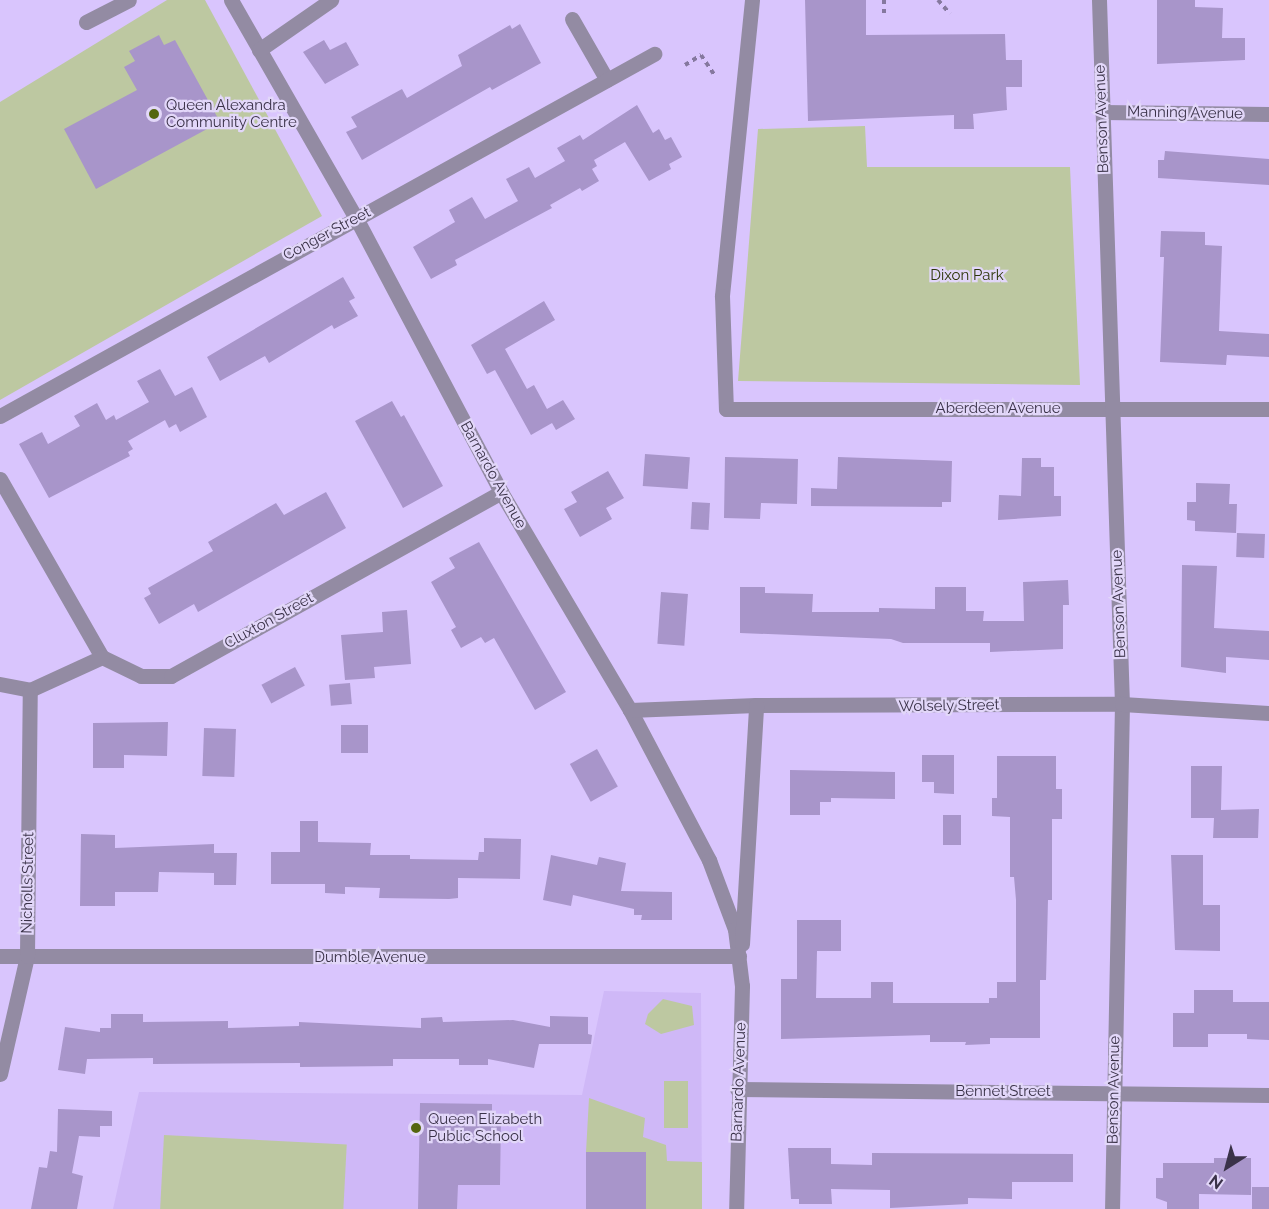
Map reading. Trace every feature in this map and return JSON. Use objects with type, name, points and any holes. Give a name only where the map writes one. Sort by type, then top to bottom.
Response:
[{"type":"street","points":[[86,22],[129,0]]},
{"type":"street","name":"Barnardo Avenue","points":[[231,0],[356,218],[501,492],[630,710],[710,860],[735,929],[742,986],[737,1089],[736,1209]]},
{"type":"street","points":[[259,50],[331,0]]},
{"type":"street","name":"Aberdeen Avenue","points":[[752,0],[722,296],[726,409],[1112,407],[1269,409]]},
{"type":"street","name":"Benson Avenue","points":[[1099,0],[1122,704],[1113,1209]]},
{"type":"street","points":[[572,19],[607,80]]},
{"type":"street","name":"Conger Street","points":[[0,416],[654,54]]},
{"type":"street","name":"Manning Avenue","points":[[1102,112],[1269,114]]},
{"type":"street","points":[[0,479],[102,657],[30,690],[0,684]]},
{"type":"street","name":"Cluxton Street","points":[[102,657],[141,676],[171,676],[501,492]]},
{"type":"street","name":"Nicholls Street","points":[[0,1074],[27,956],[30,690]]},
{"type":"street","name":"Wolsely Street","points":[[630,710],[756,705],[1122,704],[1269,713]]},
{"type":"street","name":"Barnardo Avenue","points":[[739,956],[745,929],[748,801],[756,705]]},
{"type":"street","name":"Dumble Avenue","points":[[0,956],[739,956]]},
{"type":"street","name":"Bennet Street","points":[[737,1089],[1269,1095]]},
{"type":"path","points":[[884,0],[884,16]]},
{"type":"path","points":[[938,0],[950,15]]},
{"type":"path","points":[[685,65],[701,55],[714,74]]},
{"type":"shaded area","name":"Queen Elizabeth Public School","points":[[604,991],[701,993],[702,1209],[113,1209],[139,1092],[582,1095]]},
{"type":"green space","points":[[167,0],[205,0],[322,216],[0,400],[0,102]]},
{"type":"green space","name":"Dixon Park","points":[[865,126],[867,167],[1070,167],[1080,385],[738,381],[758,129]]},
{"type":"green space","points":[[663,999],[692,1006],[694,1025],[661,1034],[645,1024],[648,1014]]},
{"type":"green space","points":[[664,1081],[688,1081],[688,1128],[664,1128]]},
{"type":"green space","points":[[589,1098],[645,1118],[643,1137],[666,1145],[667,1161],[702,1162],[702,1209],[645,1209],[646,1152],[586,1152]]},
{"type":"green space","points":[[164,1135],[347,1145],[343,1209],[160,1209]]},
{"type":"building","points":[[805,0],[866,0],[866,35],[1005,34],[1006,60],[1022,60],[1022,87],[1006,87],[1007,110],[973,114],[974,129],[954,129],[954,115],[808,121]]},
{"type":"building","points":[[1157,0],[1195,0],[1195,7],[1223,8],[1222,38],[1245,38],[1245,60],[1157,64]]},
{"type":"building","points":[[520,24],[541,63],[492,90],[490,87],[362,160],[346,132],[357,127],[351,117],[402,89],[407,98],[462,66],[458,55],[510,25],[512,29]]},
{"type":"building","name":"Queen Alexandra Community Centre","points":[[159,35],[164,45],[175,40],[220,122],[96,189],[64,129],[137,90],[124,67],[135,61],[129,51]]},
{"type":"building","points":[[324,40],[330,50],[346,42],[359,65],[325,84],[303,52]]},
{"type":"building","points":[[637,105],[653,133],[659,129],[665,140],[671,137],[682,157],[669,164],[671,169],[649,181],[625,142],[594,160],[597,166],[592,169],[599,181],[582,191],[580,188],[550,205],[552,208],[455,260],[457,265],[431,279],[413,247],[455,222],[449,210],[472,197],[485,219],[518,201],[506,179],[529,167],[535,178],[565,161],[557,148],[580,135],[583,140]]},
{"type":"building","points":[[1165,151],[1269,159],[1269,185],[1158,178],[1158,160],[1164,160]]},
{"type":"building","points":[[1161,231],[1205,232],[1205,245],[1222,246],[1219,331],[1269,334],[1269,357],[1227,355],[1226,365],[1160,362],[1164,257],[1160,257]]},
{"type":"building","points":[[343,277],[355,298],[349,301],[358,316],[334,329],[332,325],[269,363],[265,356],[220,381],[207,357]]},
{"type":"building","points":[[544,301],[555,320],[505,349],[527,389],[534,385],[547,409],[563,400],[575,419],[556,430],[552,423],[531,435],[495,370],[487,374],[471,345]]},
{"type":"building","points":[[160,369],[175,396],[192,387],[207,417],[180,432],[176,424],[169,428],[165,420],[128,441],[133,449],[128,452],[130,456],[49,498],[19,444],[42,432],[48,444],[80,426],[74,416],[97,403],[106,420],[114,415],[116,420],[149,402],[137,381]]},
{"type":"building","points":[[392,401],[401,417],[404,415],[443,486],[403,508],[355,421]]},
{"type":"building","points":[[645,454],[690,457],[688,489],[643,486]]},
{"type":"building","points":[[725,457],[798,459],[797,504],[761,503],[760,519],[724,518]]},
{"type":"building","points":[[838,457],[952,461],[951,502],[942,502],[942,507],[811,506],[811,488],[837,489]]},
{"type":"building","points":[[1022,458],[1041,458],[1041,467],[1054,467],[1054,496],[1061,496],[1061,516],[998,520],[999,495],[1021,496]]},
{"type":"building","points":[[608,471],[624,498],[606,508],[612,519],[580,537],[564,509],[577,502],[571,492]]},
{"type":"building","points":[[1196,483],[1230,484],[1229,504],[1237,504],[1236,533],[1195,531],[1195,521],[1187,520],[1187,502],[1196,502]]},
{"type":"building","points":[[326,492],[346,528],[198,612],[194,604],[159,624],[144,598],[151,594],[148,588],[213,551],[208,542],[276,503],[284,515]]},
{"type":"building","points":[[692,502],[710,503],[709,530],[691,529]]},
{"type":"building","points":[[1237,533],[1265,534],[1264,558],[1236,557]]},
{"type":"building","points":[[479,542],[566,692],[535,710],[494,638],[485,643],[481,637],[461,648],[451,630],[456,627],[431,582],[455,568],[449,558]]},
{"type":"building","points":[[1182,565],[1217,566],[1214,628],[1269,631],[1269,660],[1226,657],[1226,673],[1181,667]]},
{"type":"building","points":[[1068,580],[1069,605],[1063,605],[1063,649],[990,652],[990,643],[903,643],[891,639],[740,633],[740,587],[765,587],[765,593],[813,594],[812,612],[879,612],[879,608],[935,609],[935,587],[966,587],[966,611],[984,611],[983,621],[1024,621],[1023,582]]},
{"type":"building","points":[[661,592],[688,594],[684,646],[657,644]]},
{"type":"building","points":[[407,610],[411,664],[374,667],[375,678],[345,680],[341,635],[383,632],[382,612]]},
{"type":"building","points":[[295,667],[305,686],[271,703],[261,685]]},
{"type":"building","points":[[350,683],[352,704],[331,706],[329,685]]},
{"type":"building","points":[[168,722],[167,756],[124,755],[124,768],[93,768],[93,723]]},
{"type":"building","points":[[341,725],[368,725],[368,753],[341,753]]},
{"type":"building","points":[[204,728],[236,729],[234,777],[202,776]]},
{"type":"building","points":[[597,749],[618,787],[591,802],[570,764]]},
{"type":"building","points":[[922,755],[954,755],[954,794],[934,793],[934,782],[922,782]]},
{"type":"building","points":[[997,756],[1056,756],[1056,789],[1062,789],[1062,819],[1052,819],[1052,900],[1048,900],[1046,980],[1040,980],[1040,1038],[990,1038],[990,1044],[965,1045],[966,1042],[930,1042],[930,1035],[781,1039],[781,979],[797,979],[797,920],[841,920],[841,951],[817,951],[816,998],[871,998],[871,982],[893,982],[893,1003],[989,1003],[989,998],[997,998],[997,982],[1016,982],[1016,900],[1014,877],[1010,877],[1010,817],[992,816],[992,798],[997,798]]},
{"type":"building","points":[[1191,766],[1222,766],[1221,810],[1259,809],[1258,838],[1213,838],[1214,818],[1191,818]]},
{"type":"building","points":[[790,770],[895,772],[895,799],[831,798],[831,802],[820,802],[820,815],[790,815]]},
{"type":"building","points":[[943,815],[961,815],[961,845],[943,845]]},
{"type":"building","points":[[300,821],[318,821],[318,842],[371,843],[370,855],[410,855],[410,859],[478,860],[479,852],[484,852],[484,838],[521,839],[520,879],[458,878],[458,898],[449,899],[379,898],[380,888],[345,887],[345,894],[325,893],[325,884],[271,884],[271,852],[300,852]]},
{"type":"building","points":[[81,834],[115,835],[115,848],[214,844],[214,853],[237,853],[236,885],[214,885],[214,873],[159,872],[158,892],[115,892],[115,906],[80,906]]},
{"type":"building","points":[[551,855],[597,865],[599,857],[626,863],[621,891],[672,892],[672,920],[641,920],[642,915],[634,915],[634,909],[573,895],[571,906],[543,900]]},
{"type":"building","points":[[1171,855],[1203,855],[1203,905],[1220,905],[1220,951],[1175,950]]},
{"type":"building","points":[[1194,990],[1233,990],[1233,1002],[1269,1002],[1269,1040],[1247,1039],[1247,1034],[1208,1034],[1208,1047],[1173,1047],[1173,1013],[1194,1013]]},
{"type":"building","points":[[111,1014],[143,1014],[143,1022],[228,1021],[228,1028],[299,1026],[299,1022],[421,1028],[421,1018],[442,1017],[443,1022],[513,1020],[550,1027],[550,1016],[588,1017],[588,1034],[592,1035],[591,1044],[539,1044],[534,1068],[488,1059],[488,1065],[459,1065],[459,1059],[393,1059],[393,1066],[300,1067],[300,1063],[153,1064],[153,1058],[87,1059],[85,1074],[58,1070],[65,1027],[100,1032],[100,1028],[111,1028]]},
{"type":"building","points":[[420,1103],[492,1104],[492,1117],[501,1117],[500,1185],[458,1185],[457,1209],[418,1209]]},
{"type":"building","points":[[58,1109],[112,1111],[112,1126],[100,1126],[100,1137],[79,1136],[72,1173],[83,1176],[77,1209],[31,1209],[39,1167],[47,1168],[50,1151],[57,1152]]},
{"type":"building","points":[[788,1148],[831,1148],[831,1164],[872,1165],[872,1153],[1073,1154],[1073,1182],[1012,1182],[1012,1199],[968,1198],[968,1204],[890,1208],[890,1190],[831,1189],[832,1204],[799,1204],[799,1199],[791,1199]]},
{"type":"building","points":[[586,1152],[646,1152],[646,1209],[586,1209]]},
{"type":"building","points":[[1214,1158],[1251,1158],[1251,1195],[1199,1194],[1199,1209],[1167,1209],[1167,1202],[1156,1198],[1156,1178],[1163,1178],[1163,1163],[1214,1163]]},
{"type":"building","points":[[1252,1187],[1269,1187],[1269,1209],[1252,1209]]},
{"type":"place","name":"Queen Alexandra Community Centre","points":[[154,114]]},
{"type":"place","name":"Queen Elizabeth Public School","points":[[416,1128]]}]
